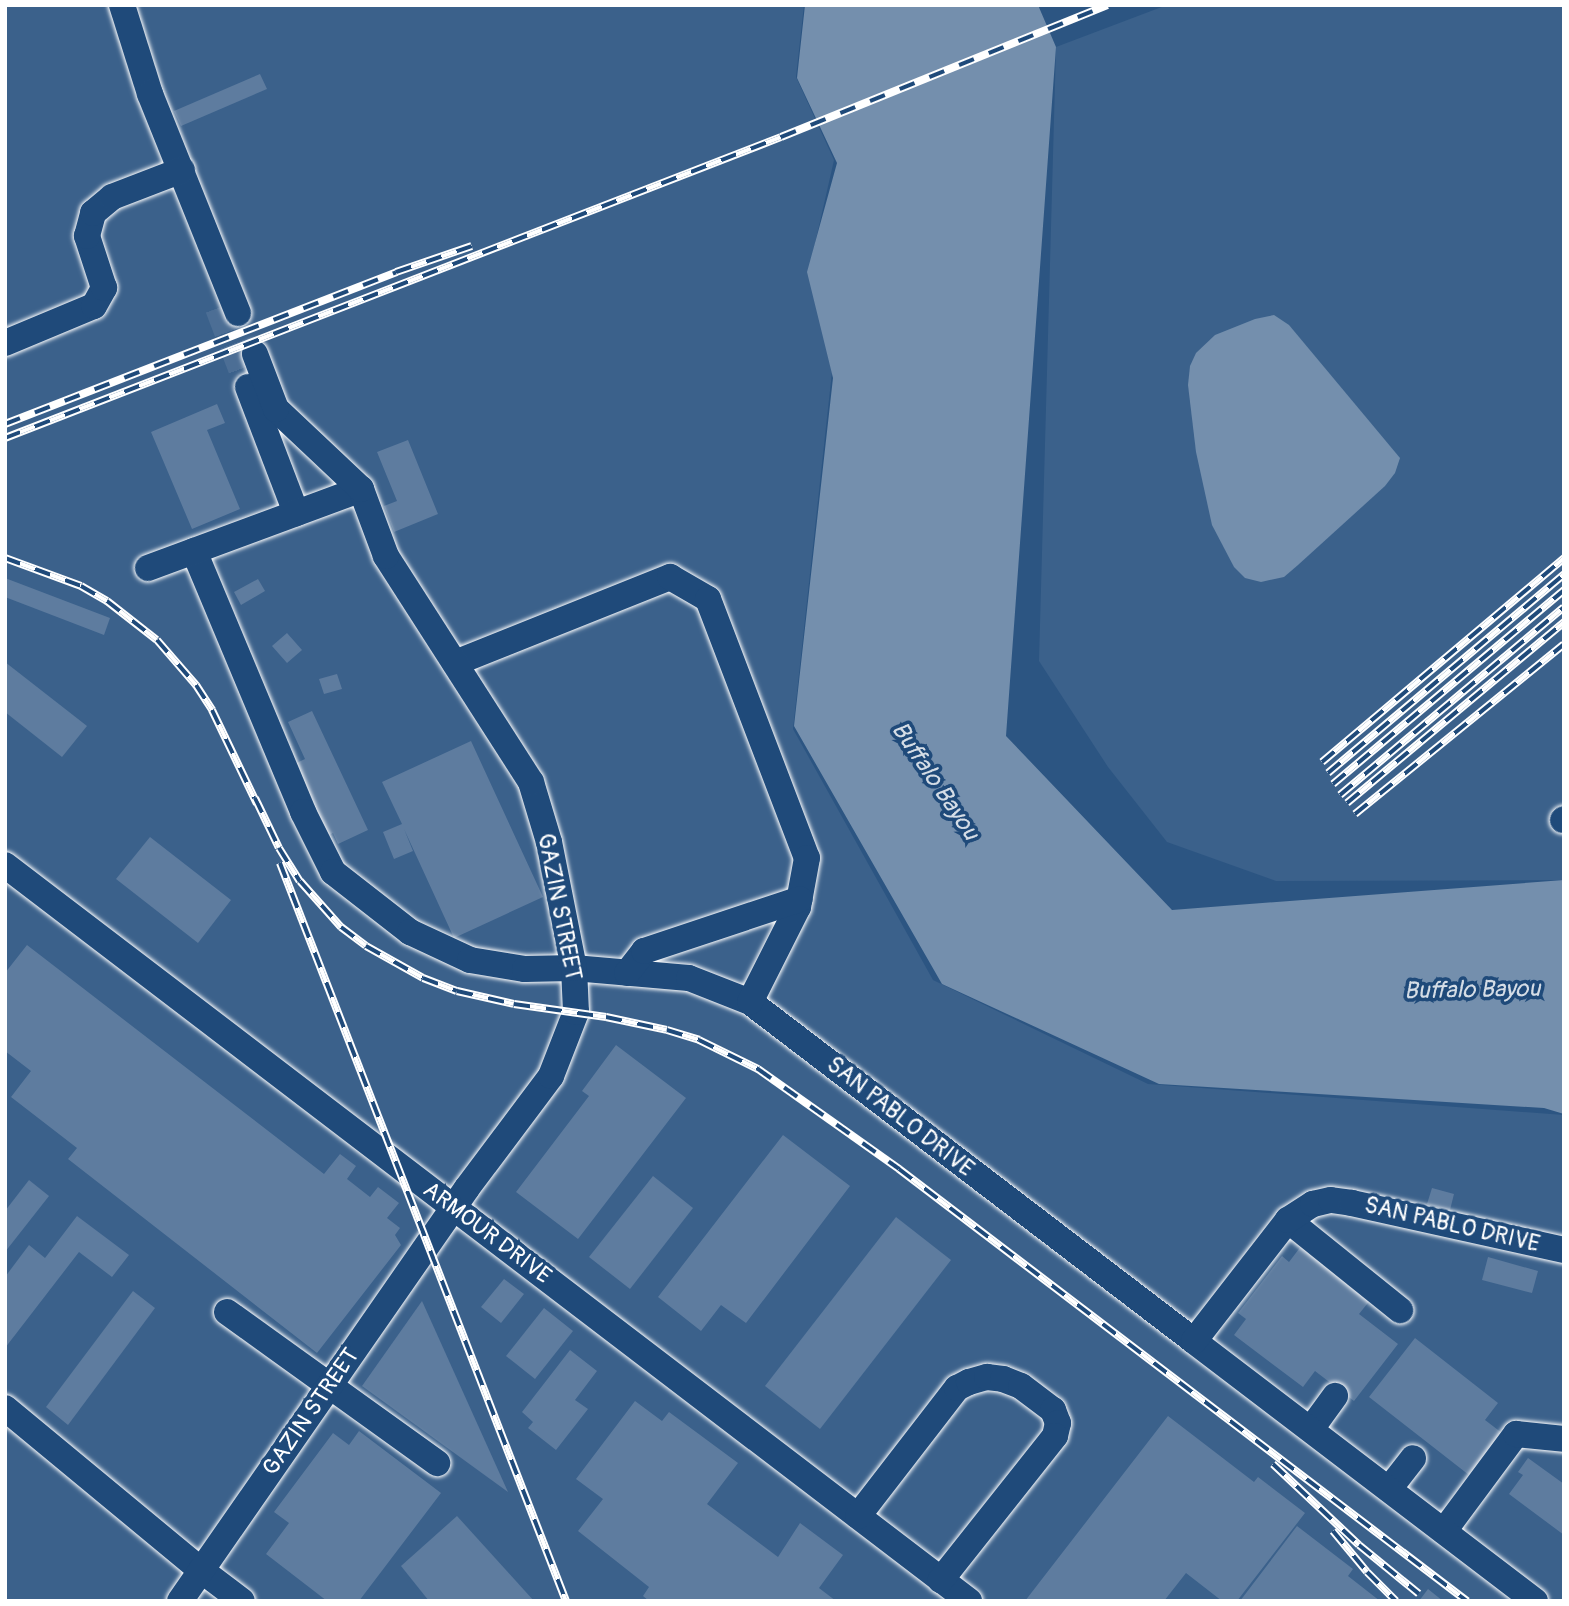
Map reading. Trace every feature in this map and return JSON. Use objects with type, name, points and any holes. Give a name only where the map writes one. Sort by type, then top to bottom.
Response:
[{"type":"street","points":[[122,5],[175,173],[228,310]]},
{"type":"street","points":[[5,343],[94,306],[104,288],[87,236],[93,213],[113,197],[175,173]]},
{"type":"street","points":[[148,568],[360,489],[276,410],[255,354]]},
{"type":"street","points":[[248,387],[296,513]]},
{"type":"street","name":"GAZIN STREET","points":[[180,1601],[455,1208],[551,1076],[576,1012],[574,968],[549,842],[531,782],[386,555],[360,489]]},
{"type":"street","name":"SAN PABLO DRIVE","points":[[194,551],[303,812],[333,872],[410,932],[470,960],[524,969],[574,968],[688,978],[750,1002],[1535,1601]]},
{"type":"street","points":[[455,663],[670,577],[708,599],[807,858],[800,899],[750,1002]]},
{"type":"street","name":"ARMOUR DRIVE","points":[[5,865],[969,1601]]},
{"type":"street","points":[[627,973],[644,951],[800,899]]},
{"type":"street","name":"SAN PABLO DRIVE","points":[[1194,1341],[1288,1220],[1313,1204],[1331,1200],[1564,1250]]},
{"type":"street","points":[[1288,1220],[1400,1310]]},
{"type":"street","points":[[228,1312],[437,1463]]},
{"type":"street","points":[[858,1516],[957,1388],[968,1381],[987,1377],[1003,1379],[1021,1386],[1053,1410],[1058,1423],[1055,1436],[941,1580]]},
{"type":"street","points":[[1311,1429],[1335,1396]]},
{"type":"street","points":[[5,1408],[242,1601]]},
{"type":"street","points":[[1444,1531],[1516,1434],[1564,1439]]},
{"type":"street","points":[[1389,1489],[1413,1458]]},
{"type":"shaded area","points":[[5,5],[804,5],[796,77],[834,160],[809,270],[832,372],[793,729],[933,980],[1148,1084],[1564,1115],[1564,1601],[5,1601]]},
{"type":"shaded area","points":[[1167,5],[1564,5],[1564,880],[1276,881],[1167,842],[1108,767],[1039,661],[1056,47]]},
{"type":"water","name":"Buffalo Bayou","points":[[805,5],[1038,5],[1056,47],[1006,736],[1172,910],[1564,880],[1564,1114],[1544,1108],[1159,1084],[942,984],[794,726],[833,378],[807,272],[837,163],[797,78]]},
{"type":"water","points":[[1274,315],[1289,325],[1400,458],[1395,473],[1385,486],[1298,565],[1284,577],[1261,582],[1245,578],[1234,567],[1212,525],[1196,452],[1188,385],[1190,366],[1196,353],[1215,335],[1255,319]]},
{"type":"building","points":[[260,74],[267,89],[181,126],[174,111]]},
{"type":"building","points":[[217,404],[225,423],[207,430],[240,509],[192,529],[151,432]]},
{"type":"building","points":[[408,440],[438,514],[394,532],[384,506],[397,501],[377,452]]},
{"type":"building","points":[[5,578],[110,618],[104,635],[5,597]]},
{"type":"building","points":[[258,579],[265,591],[241,605],[234,592]]},
{"type":"building","points":[[287,633],[302,650],[287,663],[272,646]]},
{"type":"building","points":[[5,662],[87,726],[62,757],[5,712]]},
{"type":"building","points":[[337,674],[342,689],[324,694],[319,679]]},
{"type":"building","points":[[312,711],[368,830],[338,844],[333,833],[323,838],[290,766],[305,759],[288,722]]},
{"type":"building","points":[[471,741],[543,897],[454,938],[404,829],[413,851],[394,859],[383,832],[402,824],[382,782]]},
{"type":"building","points":[[150,837],[231,900],[198,943],[116,879]]},
{"type":"building","points":[[27,945],[324,1174],[340,1154],[356,1166],[347,1179],[370,1197],[378,1187],[399,1203],[387,1218],[400,1228],[395,1235],[401,1245],[317,1353],[68,1159],[77,1148],[11,1097],[31,1071],[5,1051],[5,973]]},
{"type":"building","points":[[616,1045],[686,1098],[578,1239],[516,1192],[589,1096],[582,1091]]},
{"type":"building","points":[[783,1135],[850,1186],[746,1323],[721,1305],[701,1331],[658,1297]]},
{"type":"building","points":[[653,1176],[693,1208],[630,1289],[589,1257]]},
{"type":"building","points":[[29,1180],[49,1196],[5,1252],[5,1211]]},
{"type":"building","points":[[1432,1188],[1454,1194],[1450,1210],[1427,1204]]},
{"type":"building","points":[[77,1216],[129,1255],[112,1277],[79,1252],[5,1348],[5,1277],[29,1245],[45,1258]]},
{"type":"building","points":[[896,1217],[951,1260],[820,1429],[765,1386]]},
{"type":"building","points":[[1305,1241],[1375,1294],[1359,1314],[1398,1344],[1354,1401],[1315,1371],[1303,1387],[1234,1335],[1246,1319],[1238,1313],[1282,1256],[1289,1262]]},
{"type":"building","points":[[1488,1257],[1538,1271],[1532,1293],[1482,1280]]},
{"type":"building","points":[[504,1279],[524,1294],[501,1323],[481,1307]]},
{"type":"building","points":[[133,1291],[155,1308],[68,1425],[46,1407]]},
{"type":"building","points":[[422,1301],[508,1492],[362,1386]]},
{"type":"building","points":[[544,1308],[573,1331],[535,1379],[506,1356]]},
{"type":"building","points":[[1415,1338],[1498,1403],[1485,1420],[1502,1433],[1469,1475],[1369,1397]]},
{"type":"building","points":[[570,1350],[597,1371],[575,1400],[588,1409],[556,1450],[528,1428],[533,1422],[522,1412]]},
{"type":"building","points":[[635,1401],[662,1421],[669,1412],[738,1463],[707,1504],[778,1557],[800,1523],[843,1555],[819,1588],[836,1601],[649,1601],[643,1596],[649,1587],[578,1531],[603,1499],[576,1479]]},
{"type":"building","points":[[1168,1416],[1254,1482],[1258,1477],[1305,1513],[1237,1601],[1222,1601],[1186,1573],[1164,1601],[1025,1601]]},
{"type":"building","points":[[359,1431],[441,1493],[359,1601],[327,1601],[266,1554],[289,1523],[274,1512],[333,1433],[349,1445]]},
{"type":"building","points":[[1528,1458],[1564,1484],[1564,1535],[1509,1494],[1523,1475],[1518,1472]]},
{"type":"building","points":[[457,1516],[534,1601],[429,1601],[401,1566]]},
{"type":"building","points":[[1297,1526],[1353,1569],[1348,1576],[1380,1601],[1240,1601]]},
{"type":"building","points":[[1428,1589],[1443,1601],[1419,1601]]},
{"type":"tunnel","points":[[218,308],[248,387]]},
{"type":"railway","points":[[5,438],[781,137],[1107,5]]},
{"type":"railway","points":[[5,424],[396,272],[472,246]]},
{"type":"railway","points":[[5,558],[81,586],[107,601],[157,640],[196,685],[212,710],[257,804]]},
{"type":"railway","points":[[1322,762],[1564,558]]},
{"type":"railway","points":[[1328,773],[1564,574]]},
{"type":"railway","points":[[1333,784],[1564,590]]},
{"type":"railway","points":[[1340,795],[1564,607]]},
{"type":"railway","points":[[1347,803],[1564,622]]},
{"type":"railway","points":[[1355,814],[1564,644]]},
{"type":"railway","points":[[255,798],[279,848],[300,881],[341,927],[366,946],[423,978],[457,991],[514,1004],[606,1017],[667,1030],[699,1040],[758,1069],[899,1169],[1467,1601]]},
{"type":"railway","points":[[280,863],[566,1601]]},
{"type":"railway","points":[[1273,1464],[1359,1545],[1419,1594]]},
{"type":"railway","points":[[1333,1531],[1367,1572],[1396,1601]]}]
